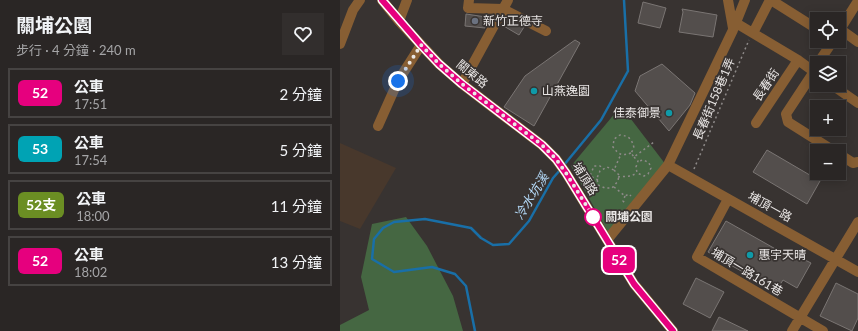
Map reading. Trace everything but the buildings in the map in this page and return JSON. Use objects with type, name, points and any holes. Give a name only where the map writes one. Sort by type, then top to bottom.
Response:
[{"type":"street","points":[[340,44],[353,10],[360,0]]},
{"type":"street","name":"關東路","points":[[382,0],[399,21],[439,64],[462,84],[542,145],[556,159]]},
{"type":"street","points":[[399,21],[408,0]]},
{"type":"street","points":[[462,84],[508,0]]},
{"type":"street","points":[[728,0],[735,26]]},
{"type":"street","points":[[607,240],[668,165],[735,26],[745,0]]},
{"type":"street","points":[[752,33],[771,0],[810,25]]},
{"type":"street","points":[[846,20],[858,0]]},
{"type":"street","points":[[469,4],[503,10],[546,31]]},
{"type":"street","points":[[735,26],[752,33],[810,66]]},
{"type":"street","points":[[846,34],[858,42]]},
{"type":"street","points":[[378,126],[398,81],[421,45]]},
{"type":"street","name":"長春街","points":[[756,123],[798,60]]},
{"type":"street","points":[[810,78],[786,114],[788,122],[823,144]]},
{"type":"street","points":[[842,92],[858,103]]},
{"type":"street","points":[[846,158],[853,163],[858,162]]},
{"type":"street","name":"埔頂路","points":[[556,159],[634,284],[673,331]]},
{"type":"street","name":"埔頂一路","points":[[668,165],[858,272]]},
{"type":"street","name":"埔頂一路161巷","points":[[728,199],[697,257],[823,331]]},
{"type":"street","points":[[792,331],[858,222]]},
{"type":"path","name":"長春街158巷1弄","points":[[693,172],[752,33]]},
{"type":"path","points":[[632,152],[624,155],[618,152],[613,147],[614,139],[620,135],[627,136],[632,141],[634,148],[632,152],[638,161]]},
{"type":"path","points":[[634,157],[654,142]]},
{"type":"path","points":[[614,170],[621,154]]},
{"type":"path","points":[[618,177],[631,176],[637,173],[644,176],[648,174],[651,168],[649,163],[644,160],[638,161]]},
{"type":"path","points":[[637,173],[636,167],[638,161]]},
{"type":"path","points":[[590,176],[594,166],[600,166],[604,169]]},
{"type":"path","points":[[606,167],[614,170],[619,175],[618,181],[612,188],[605,188],[598,185],[597,178],[600,171],[606,167]]},
{"type":"path","points":[[577,175],[590,176],[598,180]]},
{"type":"path","points":[[614,186],[625,196]]},
{"type":"path","points":[[625,196],[629,194],[636,199]]},
{"type":"path","points":[[625,196],[623,201],[626,204]]},
{"type":"shaded area","points":[[340,143],[396,168],[360,229],[340,221]]},
{"type":"green space","name":"關埔公園","points":[[621,106],[666,165],[609,234],[571,166]]},
{"type":"green space","points":[[406,217],[427,246],[453,296],[463,331],[340,331],[340,325],[369,310],[361,277],[372,224]]},
{"type":"waterway","name":"冷水坑溪","points":[[564,165],[601,120],[628,71],[624,0]]},
{"type":"waterway","name":"冷水坑溪","points":[[475,331],[466,286],[455,274],[432,267],[394,272],[372,259],[374,239],[383,228],[394,222],[425,219],[471,228],[481,238],[493,245],[509,244],[529,221],[553,178],[561,169]]},
{"type":"bus line","name":"52","points":[[382,0],[399,21],[439,64],[462,84],[542,145],[556,159],[634,284],[673,331]]},
{"type":"place","name":"新竹正德寺","points":[[475,21]]},
{"type":"place","name":"山燕逸園","points":[[534,91]]},
{"type":"place","name":"佳泰御景","points":[[669,113]]},
{"type":"place","name":"關埔公園","points":[[593,217]]},
{"type":"place","name":"惠宇天晴","points":[[750,255]]},
{"type":"route","points":[[398,81],[421,45],[439,64],[462,84],[542,145],[556,159],[566,173],[594,218],[593,217]]}]
